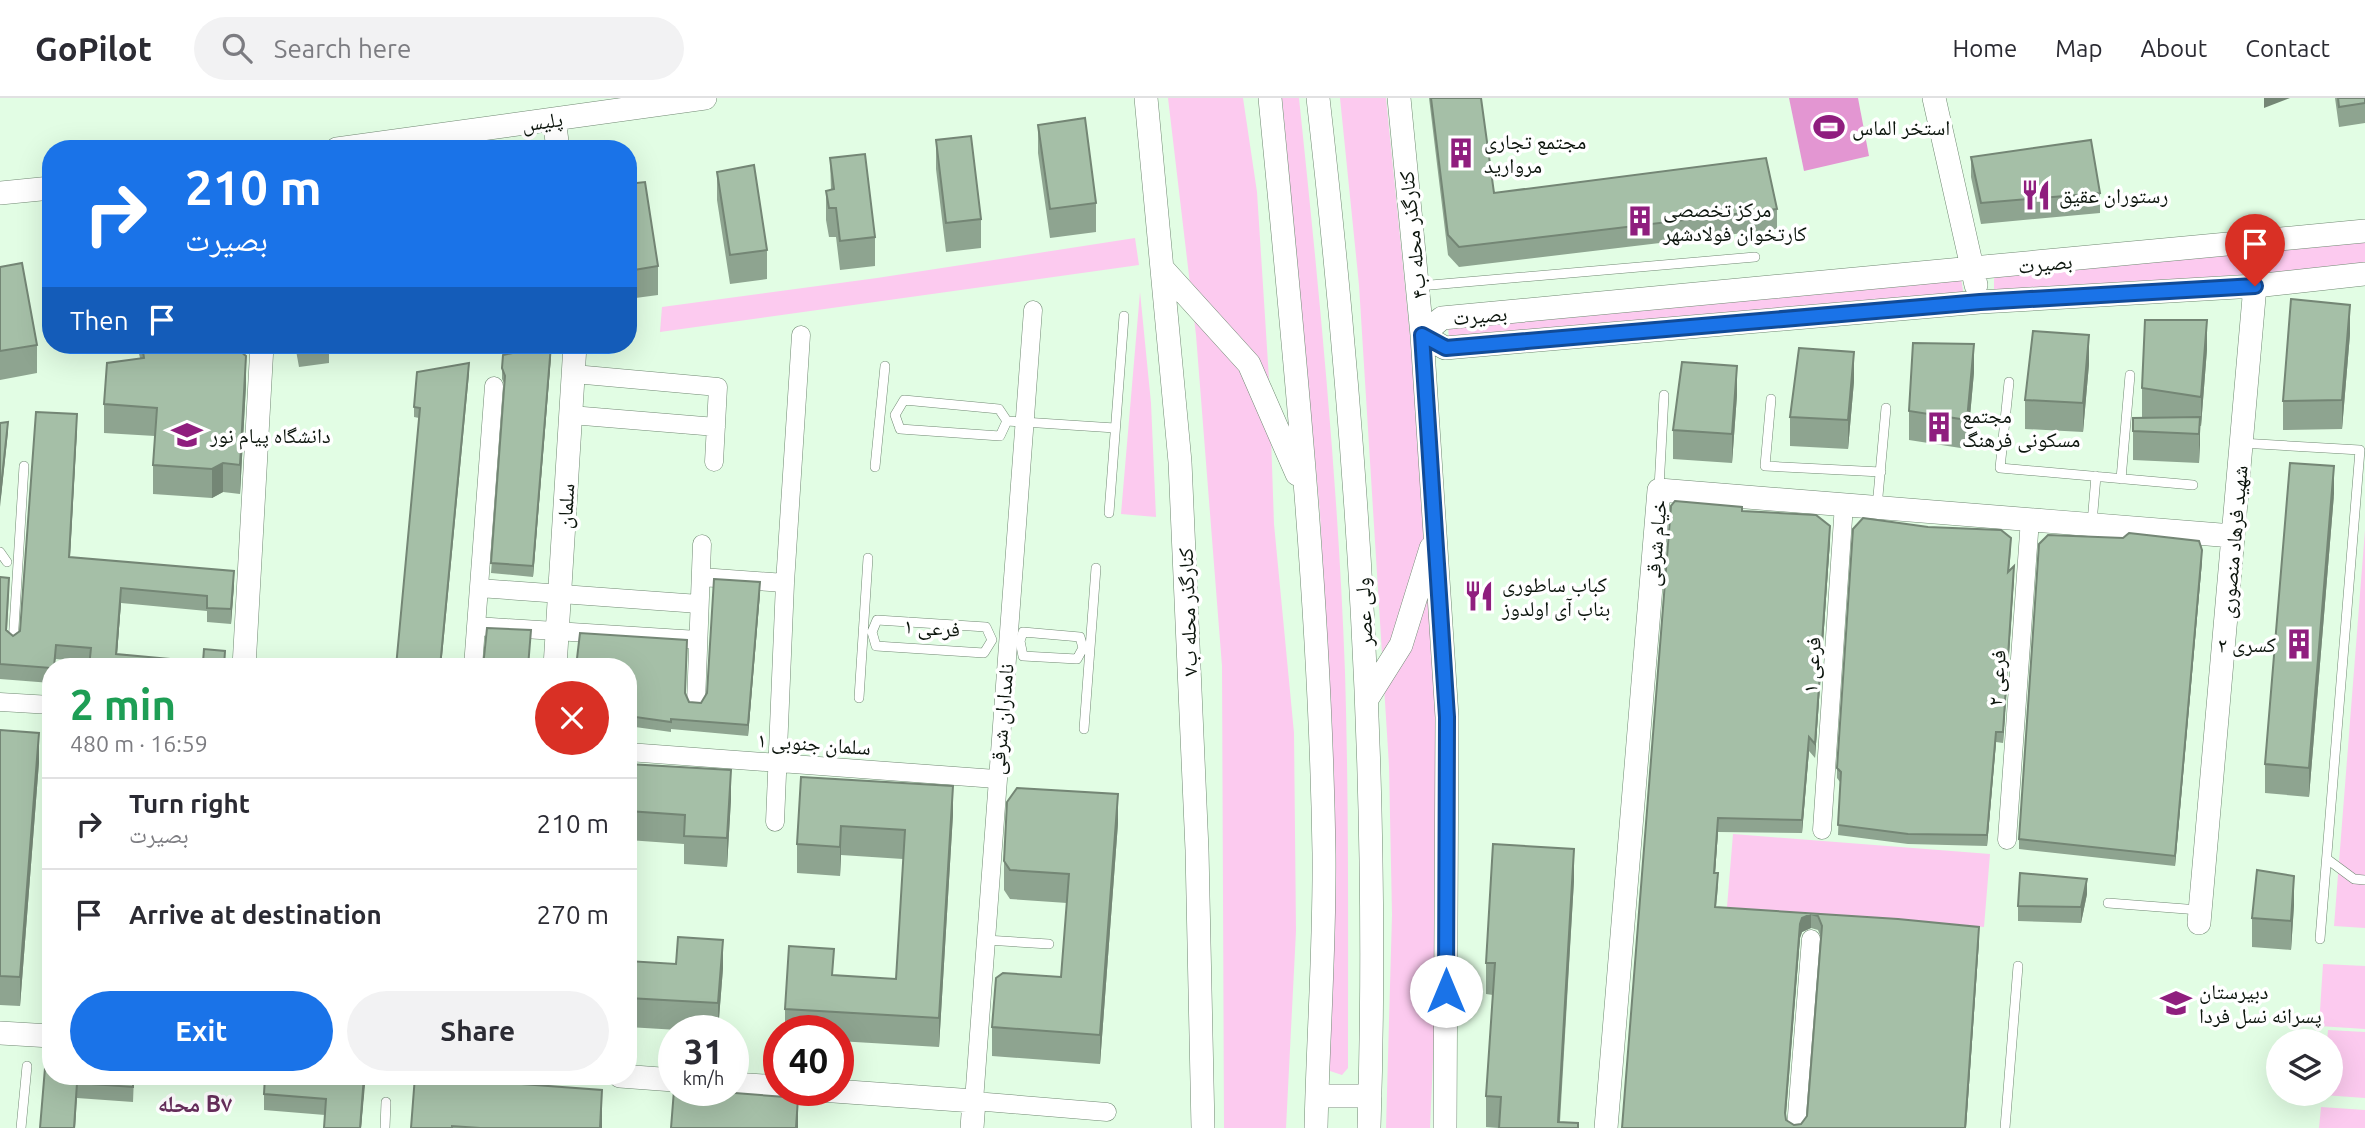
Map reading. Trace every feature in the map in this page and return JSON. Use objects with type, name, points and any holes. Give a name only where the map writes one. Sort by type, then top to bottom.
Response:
[{"type":"street","name":"پلیس","points":[[402,140],[705,98]]},
{"type":"street","name":"کنارگذر محله ب۷","points":[[1146,98],[1181,488],[1197,850],[1203,1128]]},
{"type":"street","points":[[1270,98],[1305,492],[1324,854],[1316,1128]]},
{"type":"street","name":"ولی عصر","points":[[1318,98],[1340,294],[1355,467],[1367,699],[1369,1128]]},
{"type":"street","name":"کنارگذر محله ب۴","points":[[1399,98],[1422,335],[1447,717],[1446,1128]]},
{"type":"street","points":[[1934,98],[1980,302]]},
{"type":"street","points":[[554,119],[557,140]]},
{"type":"street","points":[[0,193],[42,189]]},
{"type":"street","name":"بصیرت","points":[[2365,232],[1442,318],[1422,335],[1446,348],[1980,302],[2255,286],[2365,274]]},
{"type":"street","points":[[1162,268],[1249,364],[1305,492]]},
{"type":"street","name":"شهید فرهاد منصوری","points":[[2200,917],[2255,286]]},
{"type":"street","name":"نامداران شرقی","points":[[972,1128],[1007,640],[1016,421],[1033,310]]},
{"type":"street","points":[[775,822],[785,583],[801,335]]},
{"type":"street","points":[[245,658],[261,354]]},
{"type":"street","name":"سلمان","points":[[556,658],[575,354]]},
{"type":"street","points":[[574,374],[718,387],[714,462]]},
{"type":"street","points":[[474,658],[494,386]]},
{"type":"street","points":[[571,415],[716,427]]},
{"type":"street","name":"خیام شرقی","points":[[1606,1128],[1659,490],[2233,536]]},
{"type":"street","name":"فرعی ۱","points":[[1822,830],[1844,504]]},
{"type":"street","name":"فرعی ۲","points":[[2007,840],[2030,520]]},
{"type":"street","points":[[1367,699],[1401,645],[1436,533]]},
{"type":"street","points":[[696,703],[702,544]]},
{"type":"street","points":[[701,578],[785,583]]},
{"type":"street","points":[[479,588],[699,604]]},
{"type":"street","points":[[477,626],[698,640]]},
{"type":"street","points":[[0,702],[42,704]]},
{"type":"street","name":"سلمان جنوبی ۱","points":[[637,753],[996,779]]},
{"type":"street","points":[[1796,1128],[1811,939]]},
{"type":"street","points":[[0,1033],[42,1036]]},
{"type":"street","points":[[637,1077],[658,1079]]},
{"type":"street","points":[[854,1092],[1107,1112]]},
{"type":"street","points":[[1317,1096],[1370,1096]]},
{"type":"lane","points":[[1417,286],[1755,257]]},
{"type":"lane","points":[[1109,513],[1124,316]]},
{"type":"lane","points":[[875,467],[885,366]]},
{"type":"lane","points":[[2121,479],[2130,375]]},
{"type":"lane","points":[[2009,382],[2000,468],[2193,485]]},
{"type":"lane","points":[[1659,490],[1664,396]]},
{"type":"lane","points":[[1771,399],[1765,466],[1881,472]]},
{"type":"lane","points":[[895,415],[904,400],[999,409],[1016,421],[1115,428]]},
{"type":"lane","points":[[1877,507],[1886,408]]},
{"type":"lane","points":[[880,414],[895,415]]},
{"type":"lane","points":[[895,415],[900,429],[1000,436],[1016,421]]},
{"type":"lane","points":[[2241,443],[2360,450],[2320,939]]},
{"type":"lane","points":[[13,644],[24,466]]},
{"type":"lane","points":[[2092,525],[2096,476]]},
{"type":"lane","points":[[0,552],[7,562]]},
{"type":"lane","points":[[859,698],[868,631],[868,558]]},
{"type":"lane","points":[[7,562],[19,563]]},
{"type":"lane","points":[[0,571],[7,562]]},
{"type":"lane","points":[[1084,729],[1087,648],[1096,568]]},
{"type":"lane","name":"فرعی ۱","points":[[877,620],[986,627],[1007,640],[985,653],[876,646],[868,631],[877,620]]},
{"type":"lane","points":[[1023,632],[1080,638],[1087,648],[1077,659],[1023,656],[1007,640],[1023,632]]},
{"type":"lane","points":[[2327,859],[2354,879],[2365,880]]},
{"type":"lane","points":[[2108,903],[2200,917]]},
{"type":"lane","points":[[986,940],[1049,944]]},
{"type":"lane","points":[[2005,1128],[2018,966]]},
{"type":"lane","points":[[21,1128],[27,1066]]},
{"type":"lane","points":[[385,1128],[387,1102]]},
{"type":"shaded area","points":[[1168,98],[1243,98],[1257,192],[1269,379],[1274,524],[1294,733],[1296,931],[1286,1128],[1224,1128],[1222,666],[1196,335]]},
{"type":"shaded area","points":[[1282,98],[1299,98],[1338,528],[1348,820],[1348,1068],[1342,1075],[1330,1071],[1327,649],[1320,514]]},
{"type":"shaded area","points":[[1340,98],[1386,98],[1417,405],[1435,675],[1436,992],[1430,1128],[1386,1128],[1392,915],[1389,766],[1359,285]]},
{"type":"shaded area","name":"استخر الماس","points":[[1789,98],[1858,98],[1869,156],[1804,171]]},
{"type":"shaded area","points":[[1135,238],[1139,265],[660,332],[662,307],[877,278]]},
{"type":"shaded area","points":[[2365,242],[2365,265],[1994,294],[1994,277]]},
{"type":"shaded area","points":[[1961,278],[1964,297],[1449,340],[1448,325]]},
{"type":"shaded area","points":[[1140,292],[1151,403],[1156,517],[1121,514]]},
{"type":"shaded area","points":[[2365,530],[2365,928],[2334,926]]},
{"type":"shaded area","points":[[1733,834],[1990,854],[1984,927],[1727,907]]},
{"type":"shaded area","points":[[2323,964],[2365,966],[2365,1029],[2319,1026]]},
{"type":"shaded area","points":[[2343,1031],[2365,1032],[2365,1098],[2343,1096]]},
{"type":"shaded area","points":[[2321,1107],[2365,1110],[2365,1128],[2319,1128]]},
{"type":"building","points":[[1431,98],[1481,98],[1494,193],[1766,158],[1777,209],[1459,247],[1448,235]]},
{"type":"building","points":[[2338,98],[2365,98],[2365,103],[2339,107]]},
{"type":"building","points":[[1085,118],[1096,203],[1050,209],[1038,125]]},
{"type":"building","points":[[971,136],[981,219],[946,223],[936,140]]},
{"type":"building","points":[[2091,140],[2100,193],[1981,203],[1971,157]]},
{"type":"building","points":[[865,154],[875,237],[840,241],[836,208],[829,208],[826,191],[834,189],[830,158]]},
{"type":"building","points":[[754,165],[767,250],[730,255],[717,172]]},
{"type":"building","points":[[645,182],[658,266],[637,270],[637,183]]},
{"type":"building","points":[[22,263],[37,345],[0,351],[0,267]]},
{"type":"building","points":[[2291,299],[2350,305],[2342,400],[2283,401]]},
{"type":"building","points":[[2145,320],[2207,320],[2201,397],[2142,388]]},
{"type":"building","points":[[2033,331],[2089,335],[2083,403],[2025,400]]},
{"type":"building","points":[[1913,343],[1974,344],[1967,420],[1909,411]]},
{"type":"building","points":[[1799,348],[1854,352],[1848,420],[1790,417]]},
{"type":"building","name":"دانشگاه پیام نور","points":[[143,354],[246,356],[240,465],[223,463],[212,469],[153,465],[157,408],[104,404],[107,363],[144,358]]},
{"type":"building","points":[[550,354],[533,566],[491,563],[505,376],[502,368],[503,355]]},
{"type":"building","points":[[1682,362],[1737,366],[1732,434],[1673,430]]},
{"type":"building","points":[[469,363],[441,658],[397,658],[420,408],[414,407],[417,372]]},
{"type":"building","points":[[36,412],[77,414],[69,557],[234,571],[231,609],[207,608],[207,596],[121,588],[116,654],[160,658],[90,658],[91,648],[56,645],[55,658],[42,658],[42,667],[0,664],[0,577],[9,578],[6,630],[13,636],[20,631]]},
{"type":"building","points":[[2200,417],[2199,434],[2133,431],[2133,418]]},
{"type":"building","points":[[8,422],[0,496],[0,423]]},
{"type":"building","name":"کسری ۲","points":[[2290,463],[2334,466],[2309,768],[2265,764]]},
{"type":"building","points":[[1675,501],[1742,507],[1742,511],[1816,515],[1830,526],[1815,744],[1809,737],[1802,820],[1718,818],[1714,873],[1718,873],[1715,907],[1898,919],[1979,927],[1965,1128],[1622,1128],[1671,506]],"holes":[[[1811,914],[1818,916],[1822,926],[1807,1116],[1801,1124],[1794,1125],[1786,1120],[1785,1113],[1800,924],[1802,918]]]},
{"type":"building","points":[[1863,518],[1928,527],[2001,530],[2011,538],[2008,572],[2014,566],[2003,732],[1996,732],[1987,835],[1908,834],[1838,825],[1841,772],[1837,768],[1853,529]]},
{"type":"building","points":[[2129,533],[2199,541],[2202,550],[2175,856],[2019,839],[2039,544],[2048,535],[2123,538]]},
{"type":"building","points":[[714,579],[760,582],[748,725],[671,719],[671,722],[637,717],[637,658],[577,658],[580,633],[687,640],[685,693],[689,702],[701,703],[707,693]]},
{"type":"building","points":[[487,628],[531,630],[529,658],[484,658]]},
{"type":"building","points":[[204,649],[225,651],[225,658],[203,658]]},
{"type":"building","points":[[0,730],[39,733],[20,977],[0,976]]},
{"type":"building","points":[[637,765],[731,770],[727,838],[684,836],[685,815],[637,812]]},
{"type":"building","points":[[801,777],[953,786],[939,1018],[785,1009],[789,946],[834,949],[832,975],[896,979],[905,830],[841,826],[840,847],[797,844]]},
{"type":"building","points":[[1017,788],[1118,794],[1100,1035],[992,1027],[996,978],[1003,973],[1061,977],[1069,874],[1010,870],[1004,861],[1007,802]]},
{"type":"building","points":[[1493,844],[1574,849],[1558,1122],[1578,1123],[1578,1128],[1499,1128],[1501,1097],[1486,1096],[1495,963],[1486,963]]},
{"type":"building","points":[[2257,870],[2294,876],[2291,921],[2252,918]]},
{"type":"building","points":[[2020,873],[2087,879],[2081,907],[2018,906]]},
{"type":"building","points":[[678,937],[723,940],[718,1003],[637,998],[637,962],[676,964]]},
{"type":"building","points":[[44,1085],[77,1085],[74,1128],[40,1128]]},
{"type":"building","points":[[264,1085],[363,1085],[360,1128],[324,1128],[326,1099],[264,1094]]},
{"type":"building","points":[[414,1085],[535,1085],[602,1090],[600,1128],[411,1128]]},
{"type":"building","points":[[749,1094],[763,1095],[763,1106],[797,1106],[796,1128],[671,1128],[673,1106],[749,1106]]},
{"type":"place","name":"استخر الماس","points":[[1829,127]]},
{"type":"place","name":"مجتمع تجاری مروارید","points":[[1461,153]]},
{"type":"place","name":"رستوران عقیق","points":[[2036,195]]},
{"type":"place","name":"مرکز تخصصی کارتخوان فولادشهر","points":[[1640,221]]},
{"type":"place","name":"مجتمع مسکونی فرهنگ","points":[[1939,427]]},
{"type":"place","name":"دانشگاه پیام نور","points":[[187,435]]},
{"type":"place","name":"کباب ساطوری بناب آی اولدوز","points":[[1479,596]]},
{"type":"place","name":"کسری ۲","points":[[2299,644]]},
{"type":"place","name":"دبیرستان پسرانه نسل فردا","points":[[2176,1003]]},
{"type":"district","name":"محله B۷","points":[[195,1103]]},
{"type":"route","points":[[1446,991],[1447,717],[1422,335],[1446,348],[1980,302],[2255,286]]}]
